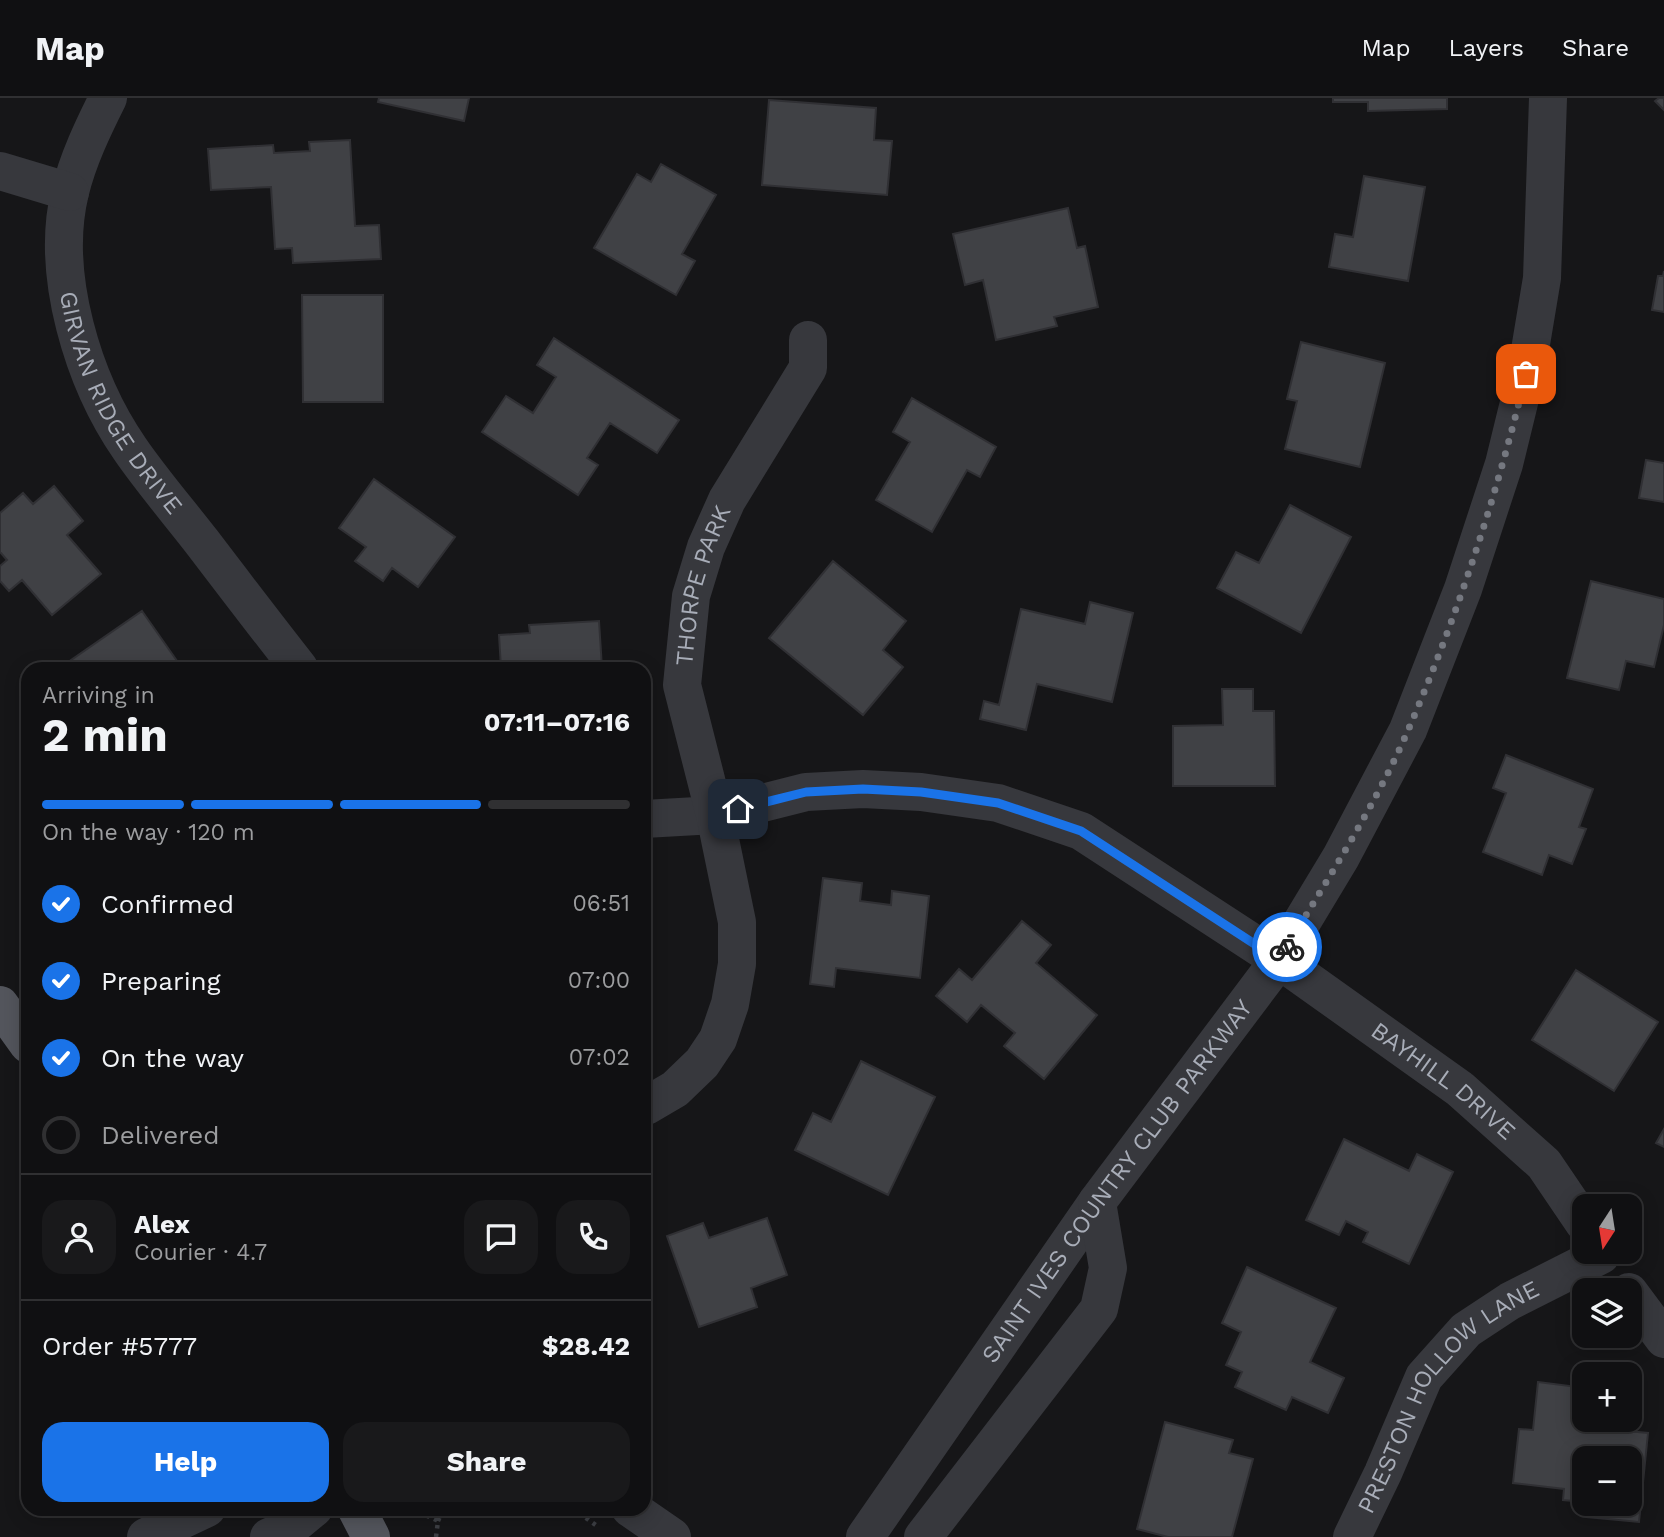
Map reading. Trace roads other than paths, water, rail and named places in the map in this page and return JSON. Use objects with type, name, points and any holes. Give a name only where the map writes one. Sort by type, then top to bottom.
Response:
[{"type":"main road","points":[[0,1005],[21,1034]]},
{"type":"main road","points":[[360,1516],[371,1537]]},
{"type":"street","name":"GIRVAN RIDGE DRIVE","points":[[108,98],[89,136],[70,192],[64,233],[66,280],[75,329],[96,384],[129,448],[294,662]]},
{"type":"street","name":"SAINT IVES COUNTRY CLUB PARKWAY","points":[[864,1537],[1097,1202],[1279,960],[1341,857],[1408,730],[1463,589],[1504,464],[1526,374],[1542,278],[1548,98]]},
{"type":"street","points":[[0,171],[70,192]]},
{"type":"street","name":"THORPE PARK","points":[[651,1103],[675,1089],[702,1063],[718,1039],[730,1004],[737,964],[737,922],[715,815],[682,685],[691,596],[706,547],[727,500],[808,368],[808,340]]},
{"type":"street","points":[[651,819],[715,815],[806,792],[863,789],[921,792],[998,803],[1081,831],[1279,960]]},
{"type":"street","name":"BAYHILL DRIVE","points":[[1279,960],[1460,1089],[1544,1164],[1572,1207]]},
{"type":"street","points":[[923,1537],[1099,1309],[1108,1268],[1097,1202]]},
{"type":"street","name":"PRESTON HOLLOW LANE","points":[[1352,1537],[1384,1474],[1424,1377],[1466,1330],[1572,1259]]},
{"type":"street","name":"BAYHILL DRIVE","points":[[1642,1310],[1664,1339]]},
{"type":"street","points":[[146,1537],[190,1516]]},
{"type":"street","points":[[269,1537],[291,1527],[304,1516]]},
{"type":"street","points":[[617,1519],[672,1537]]}]
